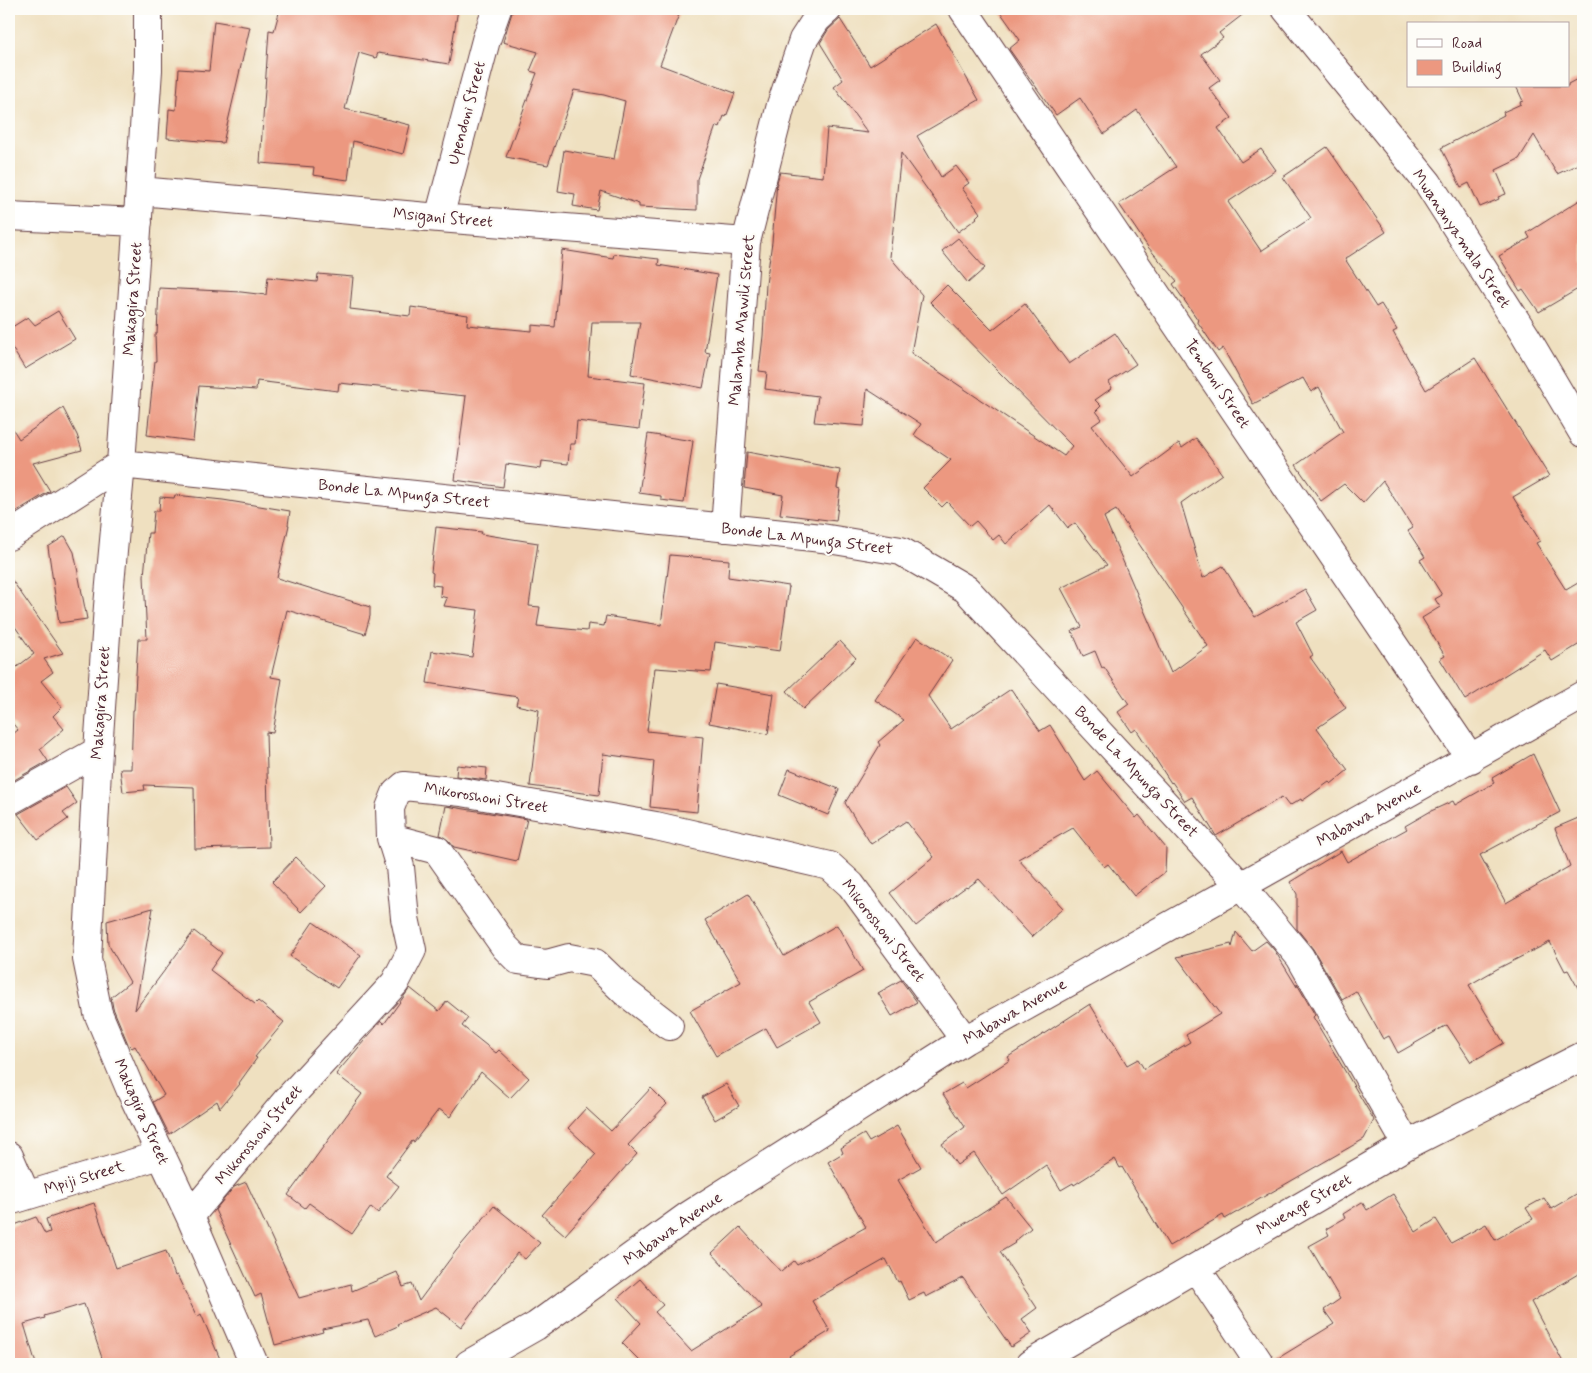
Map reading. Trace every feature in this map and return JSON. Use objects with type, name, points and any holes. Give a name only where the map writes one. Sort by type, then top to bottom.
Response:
[{"type":"street","name":"Makagira Street","points":[[148,9],[148,70],[121,464],[108,606],[98,751],[87,959],[98,1013],[160,1155],[190,1216],[254,1364]]},
{"type":"street","name":"Upendoni Street","points":[[439,218],[486,40],[497,9]]},
{"type":"street","name":"Malamba Mawili Street","points":[[725,528],[746,242],[781,105],[803,40],[816,20],[828,9]]},
{"type":"street","name":"Temboni Street","points":[[964,9],[1471,758]]},
{"type":"street","name":"Mwananyamala Street","points":[[1296,12],[1428,183],[1525,335],[1583,433]]},
{"type":"street","name":"Msigani Street","points":[[140,192],[746,242]]},
{"type":"street","points":[[9,216],[138,222]]},
{"type":"street","points":[[9,536],[121,464]]},
{"type":"street","name":"Bonde La Mpunga Street","points":[[121,464],[822,538],[901,551],[966,589],[1241,886],[1300,957],[1407,1145]]},
{"type":"street","name":"Mabawa Avenue","points":[[469,1364],[536,1326],[688,1216],[965,1040],[1583,695]]},
{"type":"street","points":[[9,801],[98,751]]},
{"type":"street","name":"Mikoroshoni Street","points":[[190,1216],[288,1099],[395,984],[412,950],[405,918],[400,867],[391,838],[390,808],[396,793],[404,786],[462,792],[656,826],[830,866],[851,885],[965,1040]]},
{"type":"street","points":[[391,838],[437,850],[505,947],[518,960],[547,964],[568,958],[595,963],[625,992],[669,1026]]},
{"type":"street","name":"Mwenge Street","points":[[1030,1364],[1407,1145],[1583,1056]]},
{"type":"street","name":"Mpiji Street","points":[[18,1198],[160,1155]]},
{"type":"street","points":[[9,1156],[18,1198]]},
{"type":"street","points":[[1196,1268],[1260,1364]]},
{"type":"building","points":[[280,9],[458,9],[449,64],[378,53],[376,58],[359,53],[345,109],[410,125],[403,154],[353,141],[348,180],[313,175],[314,167],[260,163],[269,30],[274,31]]},
{"type":"building","points":[[513,9],[681,9],[660,65],[735,93],[726,117],[724,116],[720,127],[716,126],[697,179],[697,210],[639,207],[639,204],[601,191],[597,210],[573,206],[575,194],[558,191],[564,150],[614,159],[625,101],[604,95],[574,90],[548,165],[506,157],[537,73],[530,71],[538,52],[503,42]]},
{"type":"building","points":[[998,9],[1250,9],[1219,33],[1223,38],[1201,54],[1220,80],[1209,88],[1232,118],[1218,128],[1241,162],[1261,149],[1276,170],[1228,202],[1261,251],[1311,218],[1283,177],[1327,147],[1386,232],[1345,259],[1376,307],[1381,304],[1397,330],[1393,332],[1426,390],[1475,358],[1549,476],[1513,497],[1540,541],[1536,543],[1566,590],[1583,580],[1583,642],[1552,661],[1545,650],[1465,700],[1440,659],[1445,656],[1422,618],[1440,607],[1435,599],[1442,595],[1420,560],[1425,557],[1408,531],[1413,528],[1383,481],[1363,503],[1344,484],[1321,501],[1296,465],[1343,432],[1319,387],[1311,392],[1303,378],[1253,404],[1223,348],[1218,352],[1173,284],[1177,281],[1148,247],[1119,204],[1176,167],[1137,110],[1104,134],[1080,98],[1056,115],[1009,49],[1020,40]]},
{"type":"building","points":[[840,19],[870,66],[936,24],[979,100],[917,136],[941,177],[956,166],[969,183],[962,188],[980,213],[977,218],[958,232],[901,153],[890,257],[922,295],[911,353],[1064,456],[1072,446],[930,302],[947,285],[992,330],[1025,304],[1069,364],[1115,333],[1136,364],[1109,382],[1112,388],[1095,400],[1101,406],[1096,411],[1102,419],[1092,426],[1133,477],[1179,443],[1182,448],[1196,438],[1222,474],[1181,503],[1203,578],[1223,566],[1255,617],[1305,589],[1317,610],[1296,622],[1313,655],[1310,657],[1346,708],[1317,728],[1348,770],[1331,784],[1329,782],[1302,801],[1301,799],[1289,806],[1282,797],[1216,836],[1192,797],[1185,801],[1136,729],[1132,732],[1118,712],[1129,704],[1104,667],[1102,668],[1095,651],[1083,656],[1072,631],[1082,627],[1061,588],[1107,565],[1075,523],[1068,528],[1050,505],[1006,544],[999,535],[993,540],[976,521],[970,526],[947,502],[942,507],[923,488],[951,460],[914,435],[921,424],[867,389],[864,426],[814,422],[818,396],[765,389],[767,372],[759,371],[766,284],[777,182],[780,172],[823,177],[827,128],[868,133],[834,87],[843,80],[820,43],[828,30]],"holes":[[[1116,510],[1208,646],[1171,673],[1104,517]]]},
{"type":"building","points":[[214,21],[250,27],[223,143],[167,138],[169,109],[176,110],[179,69],[209,71]]},
{"type":"building","points":[[1583,76],[1583,162],[1557,174],[1534,135],[1519,159],[1496,170],[1506,194],[1480,207],[1469,183],[1461,187],[1441,148],[1504,115],[1503,112],[1521,104],[1520,102],[1523,101],[1517,88],[1570,88],[1570,83]]},
{"type":"building","points":[[1583,198],[1583,286],[1539,312],[1523,289],[1520,291],[1499,256],[1530,238],[1527,233]]},
{"type":"building","points":[[958,238],[985,268],[968,283],[942,251]]},
{"type":"building","points":[[562,250],[613,258],[614,254],[659,259],[658,265],[717,275],[705,352],[710,353],[703,388],[631,374],[640,322],[592,322],[588,376],[645,383],[639,429],[577,421],[575,444],[570,444],[568,464],[542,461],[541,469],[506,464],[503,487],[455,480],[466,396],[339,383],[338,391],[257,381],[256,390],[199,386],[193,441],[147,435],[156,361],[155,334],[157,334],[159,288],[266,295],[268,277],[317,282],[318,274],[353,277],[350,309],[410,316],[411,307],[468,315],[467,325],[532,331],[532,325],[555,327]]},
{"type":"building","points":[[58,311],[75,339],[25,369],[9,343],[9,329],[28,317],[35,325]]},
{"type":"building","points":[[63,408],[77,435],[82,450],[33,463],[50,491],[9,516],[9,423],[19,439]]},
{"type":"building","points":[[648,434],[693,441],[684,503],[661,500],[661,496],[639,493]]},
{"type":"building","points":[[747,452],[840,470],[837,488],[840,489],[836,521],[780,514],[783,495],[744,488]]},
{"type":"building","points":[[175,495],[223,500],[290,511],[289,525],[277,578],[370,607],[370,616],[365,634],[287,610],[271,677],[282,679],[273,733],[266,732],[269,847],[195,849],[194,787],[144,785],[145,790],[123,792],[120,769],[131,769],[138,639],[147,639],[144,576],[148,533],[152,533],[154,511],[159,511],[160,497],[174,498]]},
{"type":"building","points":[[436,527],[482,532],[481,534],[538,543],[529,606],[540,607],[537,626],[587,631],[588,624],[604,626],[606,616],[661,625],[670,555],[729,560],[728,577],[789,586],[780,651],[715,642],[711,672],[655,668],[647,731],[703,737],[697,812],[650,807],[654,761],[603,754],[599,795],[530,786],[539,710],[516,705],[518,697],[427,683],[432,651],[472,657],[478,610],[444,606],[447,598],[440,596],[441,586],[432,585],[433,573],[431,572]]},
{"type":"building","points":[[65,536],[74,552],[87,619],[59,623],[48,547]]},
{"type":"building","points":[[9,576],[63,653],[44,659],[53,672],[41,681],[62,707],[53,716],[64,729],[40,749],[48,761],[9,783],[9,737],[18,730],[9,719],[9,673],[34,654],[9,618]]},
{"type":"building","points":[[917,637],[952,660],[928,696],[951,729],[1011,689],[1040,731],[1050,725],[1085,781],[1097,771],[1136,818],[1139,815],[1166,848],[1165,872],[1134,896],[1108,864],[1104,867],[1073,828],[1018,859],[1063,908],[1032,937],[979,879],[959,892],[916,926],[890,893],[934,857],[906,821],[871,844],[845,803],[880,745],[878,742],[904,720],[875,700]]},
{"type":"building","points":[[840,641],[856,658],[803,709],[787,691]]},
{"type":"building","points":[[716,684],[774,694],[768,734],[709,723]]},
{"type":"building","points":[[1533,754],[1560,812],[1480,855],[1506,903],[1570,866],[1555,828],[1583,816],[1583,997],[1568,970],[1565,971],[1550,942],[1469,985],[1504,1043],[1471,1062],[1447,1025],[1398,1053],[1389,1036],[1383,1039],[1356,991],[1342,999],[1313,949],[1297,929],[1297,894],[1290,882],[1341,851],[1347,862],[1407,829],[1405,826],[1431,811],[1453,801],[1455,805],[1494,783],[1492,778]]},
{"type":"building","points":[[457,765],[487,768],[486,780],[456,776]]},
{"type":"building","points":[[789,769],[839,789],[828,815],[779,795]]},
{"type":"building","points":[[66,787],[77,803],[63,813],[68,819],[38,840],[18,814]]},
{"type":"building","points":[[446,806],[527,819],[517,861],[454,847],[440,835]]},
{"type":"building","points":[[296,857],[326,886],[301,912],[272,882]]},
{"type":"building","points":[[748,894],[784,956],[837,925],[863,971],[809,1002],[821,1022],[777,1047],[766,1028],[716,1056],[690,1011],[741,982],[705,920]]},
{"type":"building","points":[[153,908],[135,1010],[194,931],[222,953],[210,970],[255,1004],[258,1001],[284,1022],[255,1057],[257,1058],[240,1084],[220,1108],[217,1101],[169,1134],[153,1102],[164,1095],[135,1046],[132,1048],[128,1044],[113,1008],[111,997],[130,982],[108,944],[107,921]]},
{"type":"building","points":[[313,922],[361,955],[337,988],[290,956]]},
{"type":"building","points":[[1236,932],[1252,951],[1266,941],[1275,951],[1297,987],[1297,984],[1315,1015],[1313,1017],[1374,1120],[1364,1139],[1225,1219],[1223,1215],[1169,1246],[1122,1167],[1120,1168],[1115,1159],[1074,1185],[1073,1183],[1061,1190],[1046,1165],[1003,1195],[974,1153],[957,1165],[942,1144],[965,1127],[943,1094],[962,1083],[966,1088],[1010,1060],[1008,1057],[1090,1004],[1127,1065],[1138,1059],[1144,1069],[1190,1042],[1186,1035],[1220,1014],[1177,957],[1231,944],[1232,947]]},
{"type":"building","points":[[901,980],[917,1002],[892,1016],[878,993]]},
{"type":"building","points":[[410,988],[439,1011],[447,1001],[468,1018],[462,1026],[496,1053],[499,1050],[529,1078],[510,1098],[481,1072],[450,1117],[439,1109],[386,1176],[399,1186],[378,1213],[371,1207],[352,1234],[309,1203],[305,1208],[288,1195],[362,1094],[336,1074],[381,1021],[384,1024]]},
{"type":"building","points":[[726,1084],[739,1106],[715,1120],[702,1097]]},
{"type":"building","points":[[651,1088],[667,1104],[628,1145],[637,1154],[565,1235],[542,1215],[596,1154],[568,1128],[586,1108],[611,1131]]},
{"type":"building","points":[[897,1126],[921,1167],[898,1180],[936,1242],[1006,1197],[1031,1228],[1015,1243],[1000,1252],[1037,1308],[1022,1319],[1032,1333],[1011,1347],[963,1278],[926,1297],[924,1293],[909,1300],[886,1259],[812,1301],[830,1331],[789,1356],[794,1364],[643,1364],[622,1343],[641,1323],[618,1298],[640,1279],[663,1305],[655,1312],[691,1351],[762,1307],[712,1253],[740,1227],[781,1272],[794,1261],[797,1265],[866,1227],[828,1162],[843,1153],[841,1148],[864,1134],[869,1142]]},
{"type":"building","points":[[246,1182],[299,1298],[351,1284],[352,1291],[397,1272],[403,1287],[412,1284],[419,1301],[456,1251],[494,1206],[540,1243],[525,1259],[517,1253],[461,1327],[436,1307],[375,1336],[368,1320],[322,1329],[323,1332],[275,1345],[261,1294],[255,1297],[215,1210],[234,1187]]},
{"type":"building","points":[[1583,1190],[1583,1271],[1531,1302],[1564,1364],[1275,1364],[1275,1360],[1334,1324],[1324,1310],[1340,1299],[1309,1246],[1329,1235],[1326,1229],[1345,1218],[1343,1214],[1362,1202],[1367,1210],[1393,1194],[1416,1232],[1436,1219],[1451,1243],[1486,1224],[1495,1240],[1533,1219],[1526,1208],[1544,1198],[1551,1209]]},
{"type":"building","points":[[94,1203],[116,1268],[166,1251],[175,1276],[177,1275],[197,1317],[201,1314],[220,1359],[207,1364],[104,1364],[84,1304],[24,1324],[36,1364],[9,1364],[9,1227],[36,1217],[45,1234],[50,1232],[46,1219]]}]
